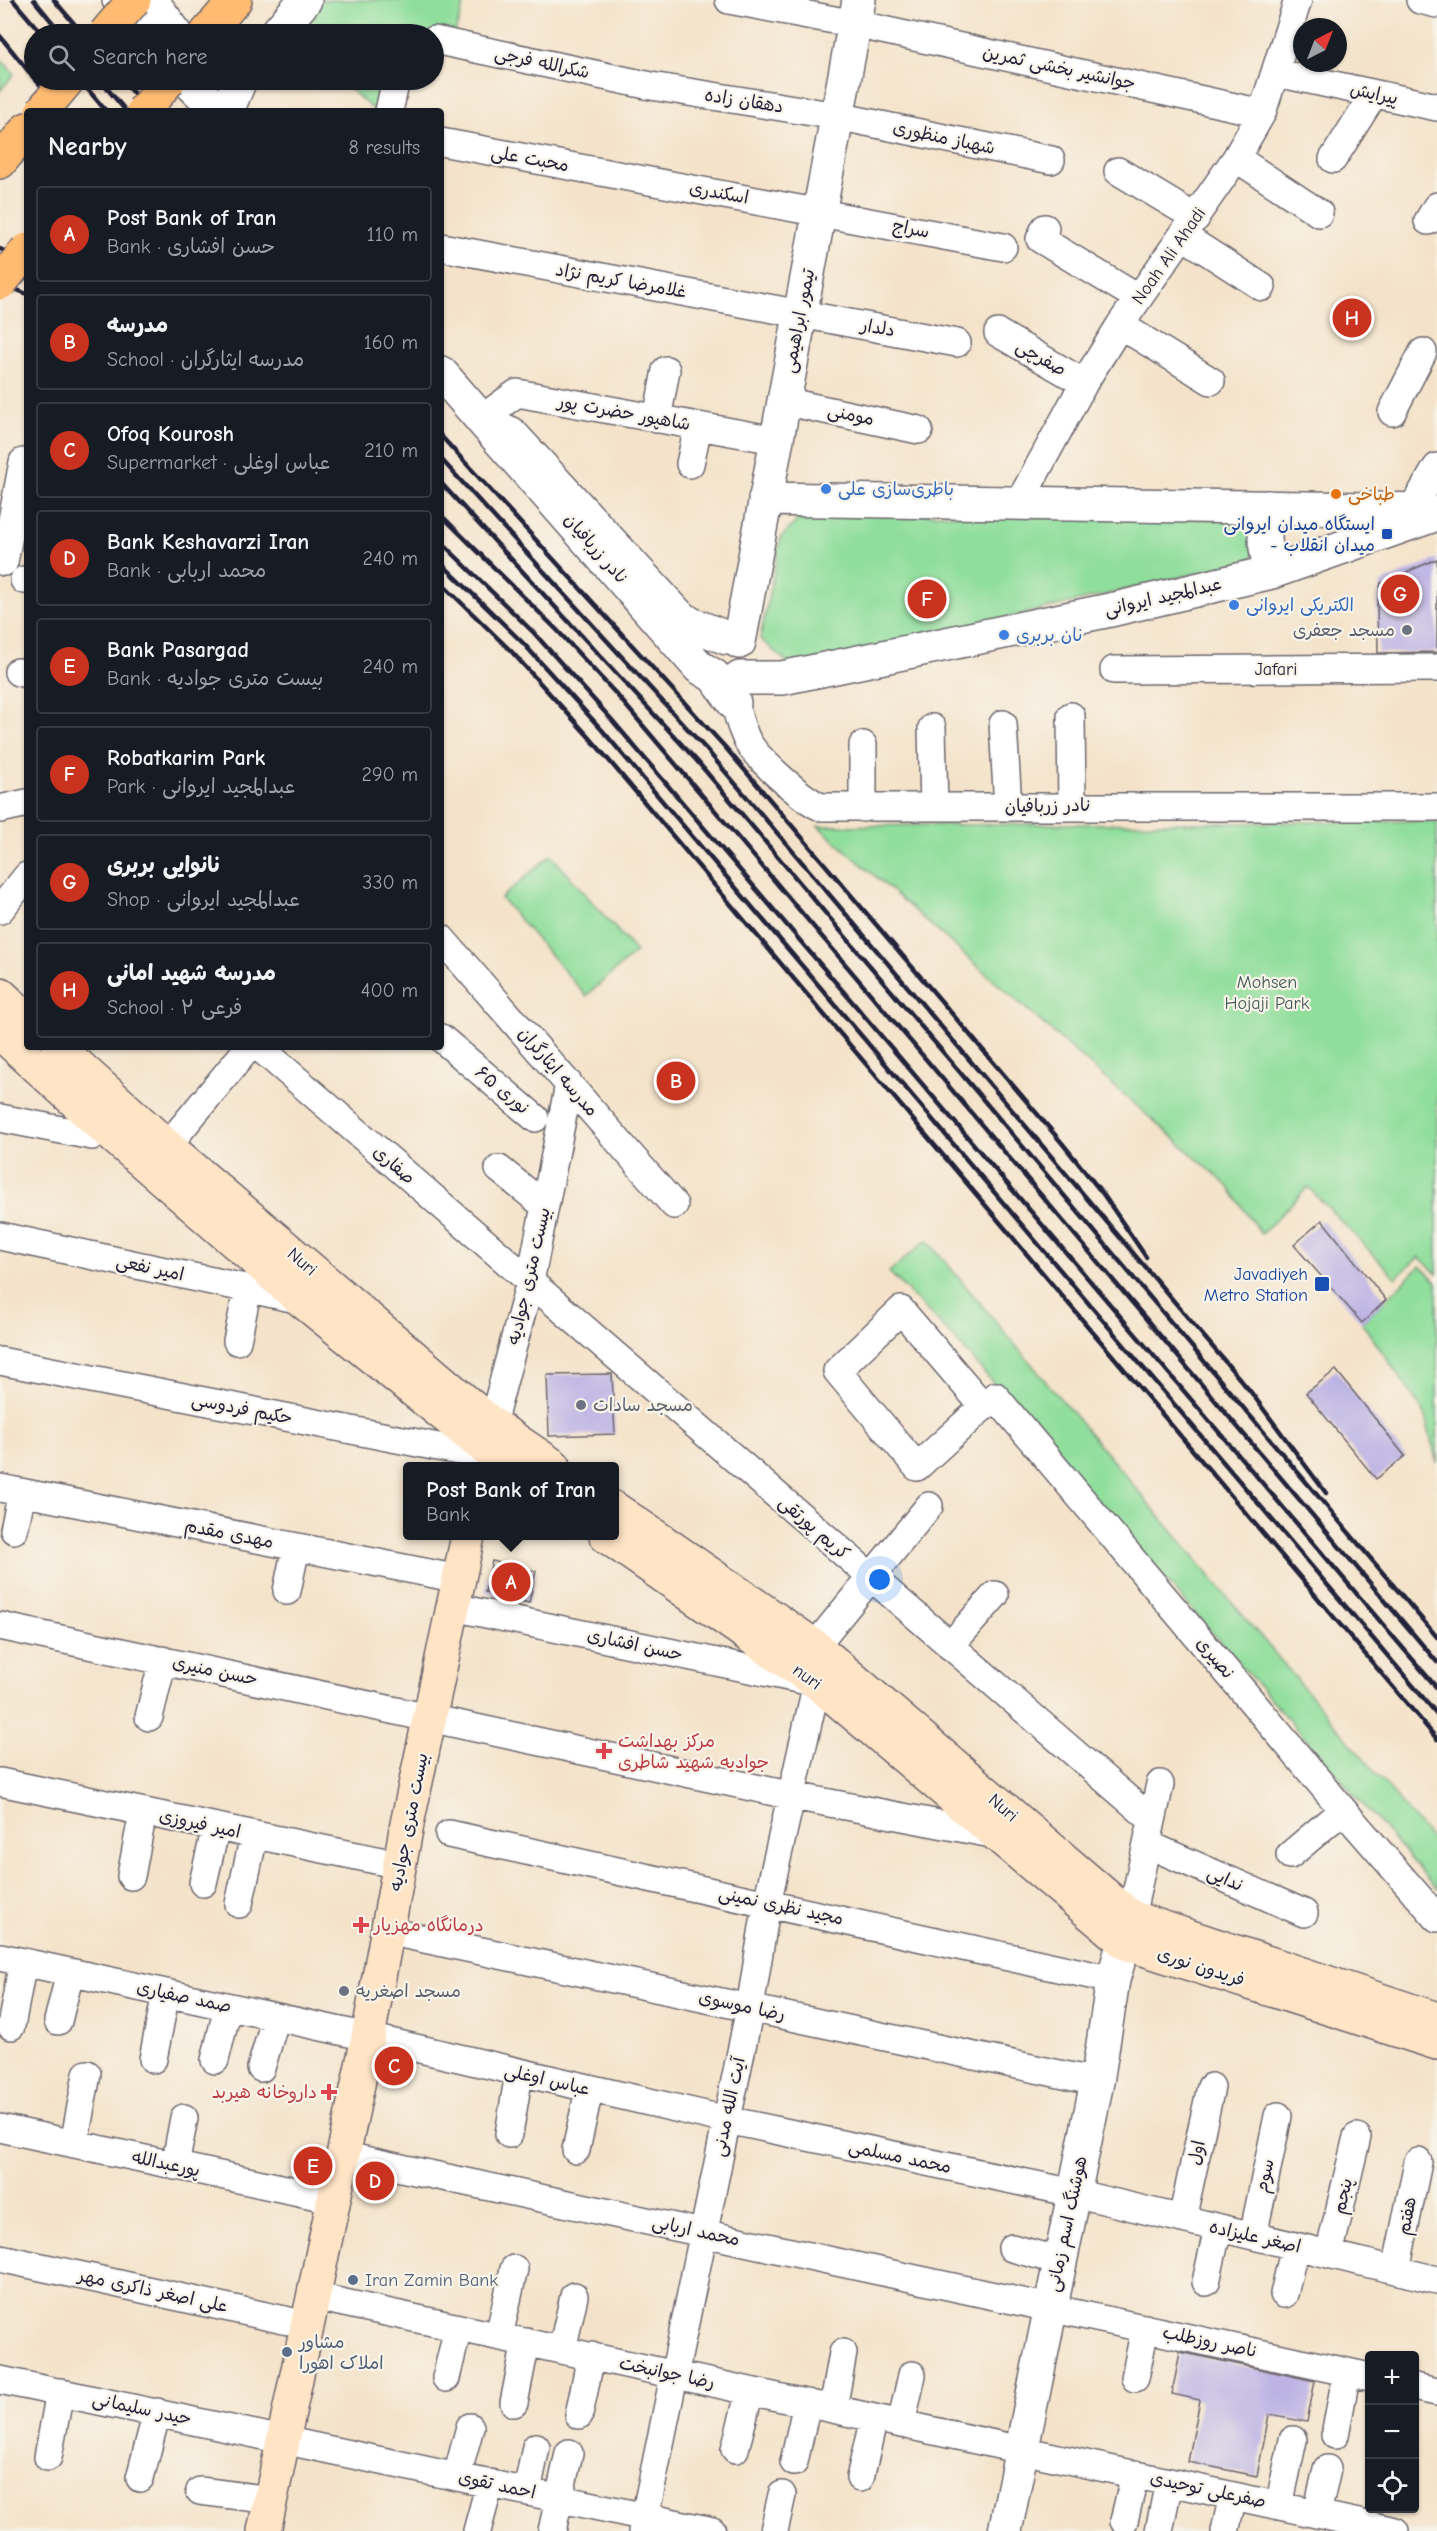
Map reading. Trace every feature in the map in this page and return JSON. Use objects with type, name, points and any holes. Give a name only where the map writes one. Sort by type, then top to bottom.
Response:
[{"type":"highway","points":[[114,24],[134,0]]},
{"type":"highway","points":[[215,24],[235,0]]},
{"type":"highway","points":[[45,108],[60,90]]},
{"type":"highway","points":[[147,108],[173,90]]},
{"type":"highway","points":[[0,162],[24,133]]},
{"type":"highway","points":[[0,283],[24,254]]},
{"type":"main road","points":[[0,994],[24,1016]]},
{"type":"main road","name":"Nuri","points":[[0,1033],[158,1157],[490,1453]]},
{"type":"main road","name":"Nuri","points":[[61,1050],[158,1157],[301,1300],[490,1453],[531,1462]]},
{"type":"main road","name":"Nuri","points":[[619,1511],[815,1646],[1128,1930],[1437,2019]]},
{"type":"main road","name":"بیست متری جوادیه","points":[[268,2516],[341,2155],[368,2037],[400,1865],[467,1540]]},
{"type":"main road","name":"nuri","points":[[612,1540],[816,1683],[997,1835]]},
{"type":"main road","name":"فریدون نوری","points":[[997,1835],[1128,1930],[1437,2043]]},
{"type":"street","points":[[119,0],[140,24]]},
{"type":"street","points":[[151,0],[169,24]]},
{"type":"street","points":[[285,24],[305,0]]},
{"type":"street","name":"جوانشیر بخشی ثمرین","points":[[729,0],[857,12],[1262,113]]},
{"type":"street","name":"Noah Ali Ahadi","points":[[1019,503],[1084,383],[1120,325],[1236,158],[1262,113],[1277,73],[1298,0]]},
{"type":"street","points":[[1420,0],[1437,4]]},
{"type":"street","name":"تیمور ابراهیمی","points":[[733,640],[765,499],[857,12]]},
{"type":"street","name":"شکرالله فرجی","points":[[444,42],[651,86]]},
{"type":"street","name":"پیرایش","points":[[1277,73],[1437,107]]},
{"type":"street","name":"دهقان زاده","points":[[651,86],[837,116]]},
{"type":"street","points":[[198,90],[217,108]]},
{"type":"street","points":[[228,108],[236,90]]},
{"type":"street","points":[[390,108],[394,90]]},
{"type":"street","points":[[1333,159],[1374,94]]},
{"type":"street","name":"شهباز منظوری","points":[[837,116],[1051,160]]},
{"type":"street","name":"محبت علی","points":[[444,143],[618,175]]},
{"type":"street","points":[[1236,158],[1319,213]]},
{"type":"street","points":[[1118,171],[1262,288]]},
{"type":"street","name":"اسکندری","points":[[618,175],[819,211]]},
{"type":"street","name":"سراج","points":[[819,211],[1003,247]]},
{"type":"street","points":[[1043,234],[1138,298]]},
{"type":"street","name":"غلامرضا کریم نژاد","points":[[444,249],[800,314]]},
{"type":"street","name":"دلدار","points":[[800,314],[957,343]]},
{"type":"street","points":[[1120,325],[1211,381]]},
{"type":"street","name":"صفرچی","points":[[998,333],[1084,383]]},
{"type":"street","points":[[1392,412],[1422,352]]},
{"type":"street","points":[[657,419],[666,370]]},
{"type":"street","name":"نادر زربافیان","points":[[444,376],[699,667],[730,684],[746,741],[785,782],[809,802],[821,807],[863,808],[1437,807]]},
{"type":"street","name":"شاهپور حضرت پور","points":[[481,419],[517,393],[775,440]]},
{"type":"street","name":"مومنی","points":[[783,401],[919,430]]},
{"type":"street","name":"نادر زربافیان","points":[[481,419],[511,434],[678,615],[691,624],[733,640]]},
{"type":"street","points":[[690,464],[698,426]]},
{"type":"street","points":[[0,484],[24,461]]},
{"type":"street","points":[[4,562],[24,465]]},
{"type":"street","points":[[765,499],[1429,511],[1437,467]]},
{"type":"street","points":[[1268,507],[1263,529],[1265,551],[1272,572]]},
{"type":"street","name":"عبدالمجید ایروانی","points":[[730,684],[782,678],[1114,609],[1272,572],[1429,511]]},
{"type":"street","points":[[730,684],[748,666],[749,659],[744,646],[733,640]]},
{"type":"street","name":"Jafari","points":[[1114,670],[1437,669]]},
{"type":"street","points":[[1071,716],[1072,806]]},
{"type":"street","points":[[1003,724],[1008,807]]},
{"type":"street","points":[[932,728],[934,807]]},
{"type":"street","points":[[863,745],[863,808]]},
{"type":"street","points":[[0,809],[24,804]]},
{"type":"street","points":[[0,910],[24,880]]},
{"type":"street","name":"مدرسه ایثارگران","points":[[444,941],[674,1205]]},
{"type":"street","name":"نوری ۶۵","points":[[444,1041],[535,1118]]},
{"type":"street","points":[[158,1157],[247,1050]]},
{"type":"street","name":"صفاری","points":[[262,1050],[530,1282]]},
{"type":"street","name":"بیست متری جوادیه","points":[[490,1453],[530,1282],[568,1084]]},
{"type":"street","points":[[0,1118],[92,1136]]},
{"type":"street","points":[[500,1169],[545,1206]]},
{"type":"street","name":"امیر نفعی","points":[[0,1236],[64,1242],[301,1300]]},
{"type":"street","name":"کریم پورتقی","points":[[530,1282],[950,1646],[1149,1832]]},
{"type":"street","points":[[237,1341],[248,1288]]},
{"type":"street","name":"نصیری","points":[[989,1402],[917,1467],[837,1371],[901,1310],[989,1402],[1437,1918]]},
{"type":"street","name":"حکیم فردوسی","points":[[0,1361],[490,1453]]},
{"type":"street","points":[[11,1490],[14,1530]]},
{"type":"street","name":"مهدی مقدم","points":[[11,1490],[296,1547],[456,1593]]},
{"type":"street","points":[[815,1646],[929,1506]]},
{"type":"street","points":[[287,1591],[296,1547]]},
{"type":"street","name":"حسن افشاری","points":[[456,1593],[816,1683]]},
{"type":"street","points":[[950,1646],[995,1594]]},
{"type":"street","name":"حسن منیری","points":[[0,1626],[793,1796],[997,1835]]},
{"type":"street","points":[[149,1717],[163,1660]]},
{"type":"street","name":"آیت‌ الله مدنی","points":[[644,2524],[750,2008],[767,1903],[793,1796],[816,1683]]},
{"type":"street","name":"امیر فیروزی","points":[[0,1782],[400,1865]]},
{"type":"street","points":[[1128,1930],[1160,1784]]},
{"type":"street","points":[[1290,1855],[1343,1810]]},
{"type":"street","points":[[131,1875],[143,1812]]},
{"type":"street","points":[[203,1883],[216,1827]]},
{"type":"street","name":"ندایی","points":[[1149,1832],[1304,1913]]},
{"type":"street","name":"مجید نظری نمینی","points":[[449,1834],[1113,1980]]},
{"type":"street","points":[[239,1904],[254,1836]]},
{"type":"street","name":"هوشنگ اسم زمانی","points":[[1005,2531],[1097,2082],[1113,1980],[1128,1930]]},
{"type":"street","name":"رضا موسوی","points":[[387,1931],[1097,2082]]},
{"type":"street","points":[[10,2026],[11,1960]]},
{"type":"street","name":"صمد صفیاری","points":[[11,1960],[368,2037]]},
{"type":"street","points":[[58,2021],[70,1973]]},
{"type":"street","points":[[153,2059],[166,1993]]},
{"type":"street","points":[[214,2060],[228,2007]]},
{"type":"street","points":[[261,2068],[276,2017]]},
{"type":"street","name":"عباس اوغلی","points":[[368,2037],[589,2090],[727,2120]]},
{"type":"street","points":[[509,2134],[519,2073]]},
{"type":"street","points":[[74,2144],[87,2074]]},
{"type":"street","name":"اول","points":[[1182,2219],[1211,2087]]},
{"type":"street","points":[[576,2150],[589,2090]]},
{"type":"street","name":"سوم","points":[[1253,2236],[1278,2116]]},
{"type":"street","points":[[175,2166],[184,2118]]},
{"type":"street","name":"محمد مسلمی","points":[[727,2120],[1074,2193]]},
{"type":"street","name":"پورعبدالله","points":[[0,2128],[332,2199]]},
{"type":"street","name":"پنجم","points":[[1329,2254],[1357,2137]]},
{"type":"street","name":"محمد اربابی","points":[[341,2155],[1050,2307]]},
{"type":"street","name":"هفتم","points":[[1396,2270],[1418,2162]]},
{"type":"street","name":"اصغر علیزاده","points":[[1074,2193],[1437,2280]]},
{"type":"street","points":[[1206,2282],[1218,2228]]},
{"type":"street","points":[[1284,2294],[1295,2246]]},
{"type":"street","points":[[1012,2248],[1060,2261]]},
{"type":"street","name":"علی اصغر ذاکری مهر","points":[[0,2258],[310,2310]]},
{"type":"street","points":[[499,2336],[514,2269]]},
{"type":"street","points":[[562,2350],[574,2296]]},
{"type":"street","name":"ناصر روزطلب","points":[[1050,2307],[1358,2375]]},
{"type":"street","name":"رضا جوانبخت","points":[[310,2310],[458,2328],[499,2336],[1021,2450]]},
{"type":"street","points":[[446,2378],[458,2328]]},
{"type":"street","points":[[1135,2378],[1145,2328]]},
{"type":"street","points":[[514,2403],[526,2342]]},
{"type":"street","points":[[833,2409],[843,2353]]},
{"type":"street","points":[[579,2415],[591,2356]]},
{"type":"street","points":[[901,2424],[912,2375]]},
{"type":"street","points":[[1335,2435],[1358,2375]]},
{"type":"street","name":"حیدر سلیمانی","points":[[0,2380],[283,2439]]},
{"type":"street","points":[[1419,2388],[1437,2392]]},
{"type":"street","points":[[735,2449],[750,2391]]},
{"type":"street","points":[[48,2457],[60,2392]]},
{"type":"street","points":[[794,2462],[807,2403]]},
{"type":"street","points":[[140,2478],[157,2412]]},
{"type":"street","points":[[860,2478],[874,2418]]},
{"type":"street","points":[[457,2476],[470,2427]]},
{"type":"street","name":"احمد تقوی","points":[[283,2439],[560,2499],[644,2524],[712,2531]]},
{"type":"street","points":[[1293,2440],[1298,2515]]},
{"type":"street","points":[[526,2491],[536,2447]]},
{"type":"street","name":"صفرعلی توحیدی","points":[[1021,2450],[1233,2496],[1298,2515],[1378,2525]]},
{"type":"street","points":[[552,2531],[569,2453]]},
{"type":"street","points":[[1298,2515],[1327,2469]]},
{"type":"street","points":[[1124,2521],[1136,2474]]},
{"type":"street","points":[[1159,2531],[1169,2482]]},
{"type":"street","points":[[477,2531],[490,2484]]},
{"type":"street","points":[[200,2491],[268,2516]]},
{"type":"street","points":[[774,2531],[782,2495]]},
{"type":"street","points":[[1225,2531],[1233,2496]]},
{"type":"green space","points":[[317,0],[465,0],[454,36],[444,35],[444,24],[297,24]]},
{"type":"green space","points":[[0,58],[14,74],[0,91]]},
{"type":"green space","points":[[351,90],[377,90],[374,108]]},
{"type":"green space","points":[[806,512],[1253,519],[1253,560],[794,668],[760,639],[781,537]]},
{"type":"green space","name":"Mohsen Hojaji Park","points":[[1437,821],[1437,1274],[1419,1257],[1396,1278],[1308,1187],[1261,1234],[1228,1186],[818,826]]},
{"type":"green space","points":[[551,855],[636,952],[586,996],[501,898]]},
{"type":"green space","points":[[927,1240],[1437,1846],[1437,1889],[953,1337],[889,1272]]},
{"type":"green space","points":[[1420,1266],[1437,1282],[1437,1463],[1424,1412],[1362,1323]]},
{"type":"building","name":"مسجد جعفری","points":[[1437,559],[1437,652],[1378,653],[1377,605],[1381,583]]},
{"type":"building","points":[[1322,1220],[1386,1300],[1362,1323],[1294,1245]]},
{"type":"building","points":[[1336,1370],[1405,1456],[1376,1479],[1306,1393]]},
{"type":"building","name":"مسجد سادات","points":[[612,1374],[615,1434],[549,1436],[547,1375]]},
{"type":"building","points":[[492,1561],[536,1571],[529,1603],[485,1592]]},
{"type":"building","points":[[1180,2352],[1315,2381],[1307,2422],[1269,2415],[1257,2476],[1188,2462],[1200,2400],[1172,2394]]},
{"type":"railway","points":[[13,0],[33,24]]},
{"type":"railway","points":[[34,0],[54,24]]},
{"type":"railway","points":[[54,0],[74,24]]},
{"type":"railway","points":[[0,36],[24,66]]},
{"type":"railway","points":[[45,90],[60,108]]},
{"type":"railway","points":[[88,90],[103,108]]},
{"type":"railway","points":[[108,90],[123,108]]},
{"type":"railway","points":[[131,90],[146,108]]},
{"type":"railway","points":[[0,249],[24,260]]},
{"type":"railway","points":[[0,266],[24,277]]},
{"type":"railway","points":[[0,283],[24,293]]},
{"type":"railway","points":[[444,439],[725,747],[1062,1143],[1103,1194],[1146,1257]]},
{"type":"railway","points":[[444,462],[706,749],[1250,1391],[1326,1493]]},
{"type":"railway","points":[[444,486],[697,761],[1437,1637]]},
{"type":"railway","points":[[444,518],[557,630],[617,695],[1437,1662]]},
{"type":"railway","points":[[444,545],[534,633],[612,720],[1437,1688]]},
{"type":"railway","points":[[444,566],[523,643],[602,730],[1437,1714]]},
{"type":"railway","points":[[444,586],[511,651],[590,738],[1437,1739]]},
{"type":"place","name":"مدرسه شهید امانی","points":[[1352,318]]},
{"type":"place","name":"باطری‌سازی علی","points":[[826,489]]},
{"type":"place","name":"طباخی","points":[[1336,494]]},
{"type":"place","name":"ایستگاه میدان ایروانی - میدان انقلاب","points":[[1387,534]]},
{"type":"place","name":"نانوایی بربری","points":[[1400,594]]},
{"type":"place","name":"Robatkarim Park","points":[[927,599]]},
{"type":"place","name":"الکتریکی ایروانی","points":[[1234,605]]},
{"type":"place","name":"مسجد جعفری","points":[[1407,630]]},
{"type":"place","name":"نان بربری","points":[[1004,635]]},
{"type":"place","name":"مدرسه","points":[[676,1081]]},
{"type":"place","name":"Javadiyeh Metro Station","points":[[1322,1284]]},
{"type":"place","name":"مسجد سادات","points":[[581,1405]]},
{"type":"place","name":"Post Bank of Iran","points":[[511,1582]]},
{"type":"place","name":"مرکز بهداشت جوادیه شهید شاطری","points":[[604,1751]]},
{"type":"place","name":"درمانگاه مهزیار","points":[[361,1925]]},
{"type":"place","name":"مسجد اصغریه","points":[[344,1991]]},
{"type":"place","name":"Ofoq Kourosh","points":[[394,2066]]},
{"type":"place","name":"داروخانه هیربد","points":[[329,2092]]},
{"type":"place","name":"Bank Pasargad","points":[[313,2166]]},
{"type":"place","name":"Bank Keshavarzi Iran","points":[[375,2181]]},
{"type":"place","name":"Iran Zamin Bank","points":[[353,2280]]},
{"type":"place","name":"مشاور املاک اهورا","points":[[287,2352]]}]
